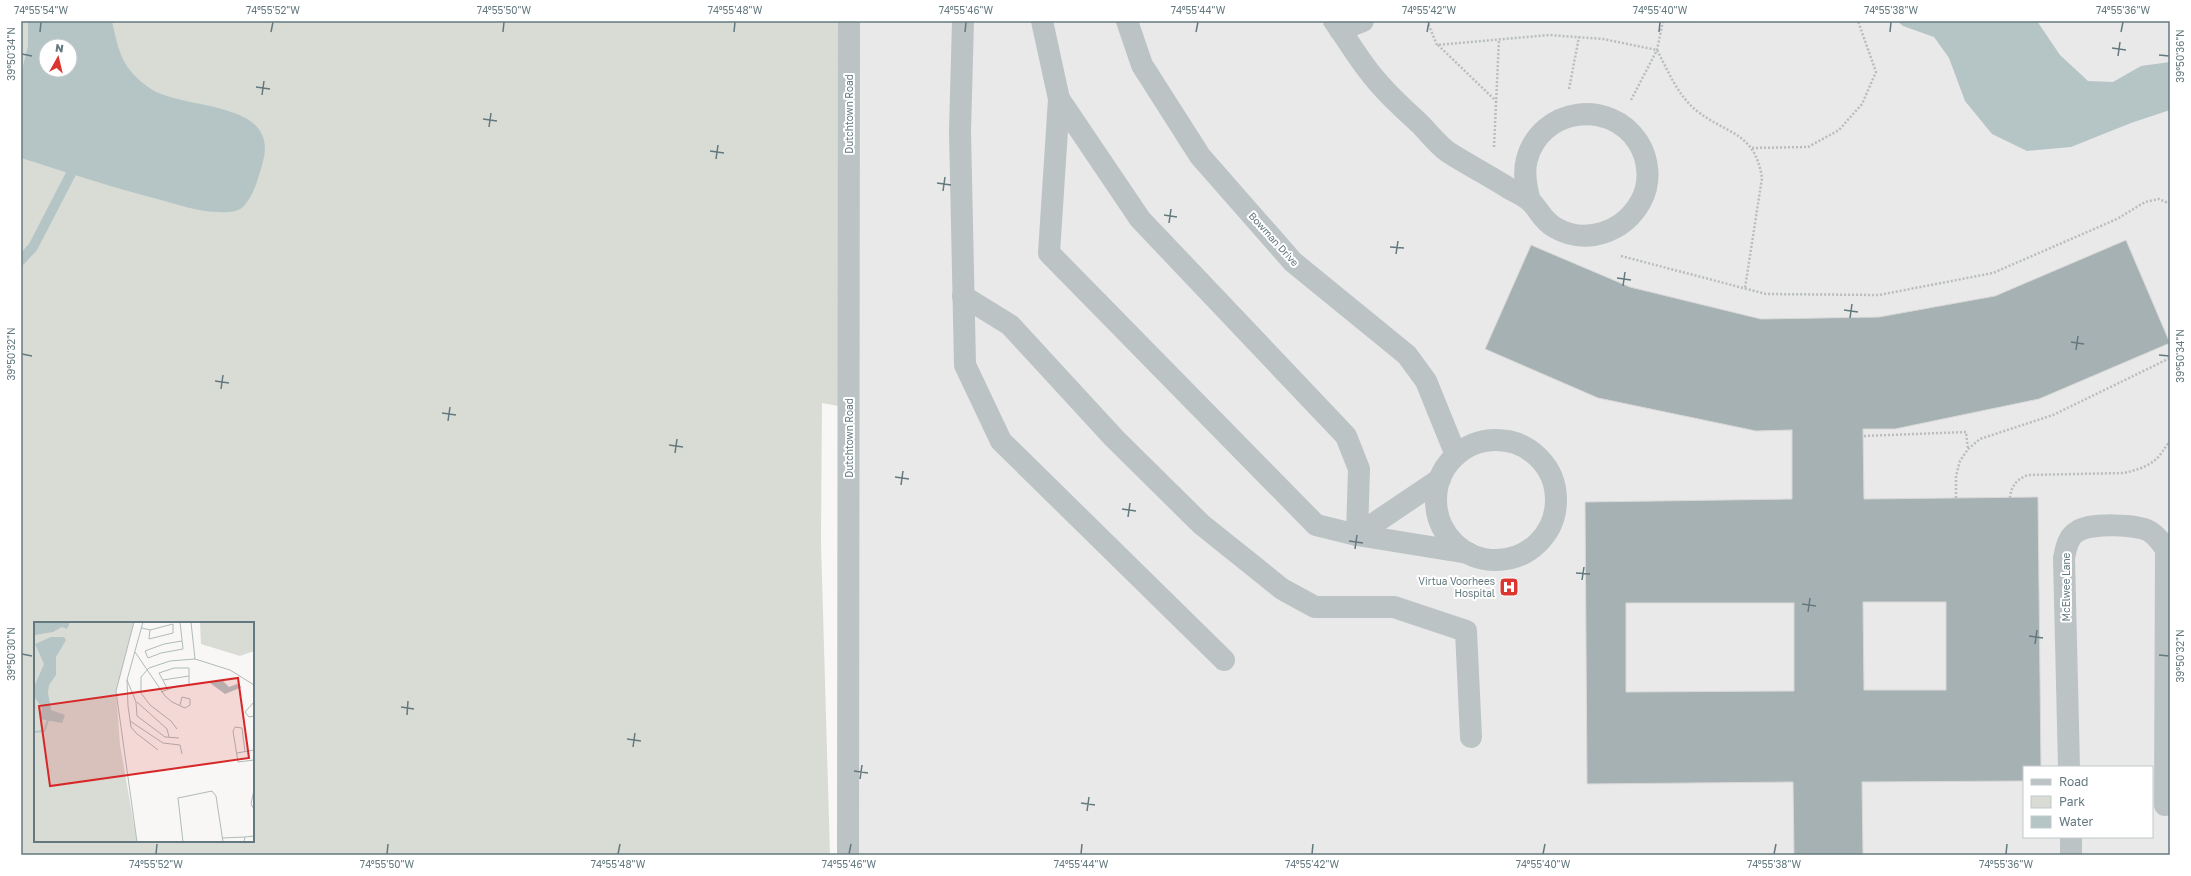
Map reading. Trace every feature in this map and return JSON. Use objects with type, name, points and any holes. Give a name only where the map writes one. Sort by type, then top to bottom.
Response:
[{"type":"street","name":"Dutchtown Road","points":[[848,855],[850,21]]},
{"type":"street","points":[[963,21],[960,131],[964,365],[1001,441],[1224,660]]},
{"type":"street","points":[[1042,21],[1059,99],[1049,253],[1316,525],[1357,535],[1468,553],[1482,558],[1511,558],[1536,544],[1546,533],[1552,521],[1556,507],[1556,492],[1552,478],[1545,465],[1524,447],[1510,441],[1496,440],[1481,442],[1468,447],[1456,455],[1446,466],[1440,479],[1436,500],[1440,521],[1447,534],[1457,545],[1468,553]]},
{"type":"street","name":"Bowman Drive","points":[[1127,21],[1142,65],[1200,156],[1293,262],[1407,355],[1426,382],[1456,455]]},
{"type":"street","points":[[1363,21],[1337,26],[1376,80],[1447,151],[1530,201]]},
{"type":"street","points":[[1059,99],[1140,219],[1346,436],[1359,469],[1357,535]]},
{"type":"street","points":[[1589,113],[1611,119],[1622,125],[1638,142],[1647,164],[1648,176],[1646,187],[1637,209],[1630,218],[1610,231],[1599,235],[1576,235],[1554,227],[1536,211],[1530,201],[1525,173],[1527,159],[1532,146],[1540,134],[1563,118],[1577,114],[1589,113]]},
{"type":"street","points":[[963,296],[1010,325],[1114,438],[1202,524],[1282,589],[1315,607],[1394,606],[1466,631],[1471,737]]},
{"type":"street","points":[[1357,535],[1440,479]]},
{"type":"street","name":"McElwee Lane","points":[[2070,766],[2064,558],[2068,542],[2077,531],[2090,526],[2135,527],[2148,530],[2158,538],[2166,549],[2162,805]]},
{"type":"street","points":[[2071,838],[2071,855]]},
{"type":"path","points":[[1657,50],[1663,21]]},
{"type":"path","points":[[1686,21],[1692,21]]},
{"type":"path","points":[[1752,148],[1808,147],[1839,130],[1862,104],[1876,72],[1858,21]]},
{"type":"path","points":[[1577,114],[1568,87],[1579,37]]},
{"type":"path","points":[[1493,178],[1499,39]]},
{"type":"path","points":[[1438,45],[1497,102]]},
{"type":"path","points":[[1616,255],[1766,294],[1879,295],[1993,273],[2117,220],[2145,202],[2159,199],[2170,204]]},
{"type":"path","points":[[1956,498],[1956,476],[1960,462],[1968,449],[1980,439],[2053,415],[2170,358]]},
{"type":"path","points":[[1864,436],[1966,432],[1968,449]]},
{"type":"path","points":[[2010,498],[2013,486],[2022,477],[2028,475],[2124,473],[2137,470],[2160,456],[2170,442]]},
{"type":"shaded area","name":"Virtua Voorhees Hospital","points":[[849,21],[2170,21],[2170,855],[848,855]]},
{"type":"green space","points":[[21,21],[849,21],[849,408],[822,403],[821,542],[830,855],[21,855]]},
{"type":"water","points":[[28,21],[112,21],[123,60],[141,82],[151,89],[166,96],[227,110],[245,118],[258,128],[265,144],[262,165],[250,197],[244,206],[239,210],[232,212],[211,212],[123,190],[21,158],[21,74],[28,46]]},
{"type":"water","points":[[1897,21],[2037,21],[2060,55],[2088,81],[2113,82],[2141,66],[2170,62],[2170,110],[2131,123],[2071,147],[2027,151],[1992,134],[1965,101],[1949,58],[1934,37],[1903,26]]},
{"type":"building","points":[[2126,240],[2170,343],[2039,399],[1895,429],[1863,429],[1864,499],[2038,497],[2041,766],[2023,766],[2023,781],[1862,782],[1863,855],[1794,855],[1793,782],[1587,784],[1585,502],[1792,499],[1792,430],[1756,431],[1598,398],[1485,349],[1531,245],[1630,287],[1761,319],[1879,317],[1995,296]],"holes":[[[1863,602],[1946,602],[1946,690],[1864,690]],[[1626,603],[1794,603],[1794,691],[1626,692]]]},
{"type":"waterway","points":[[21,260],[33,247],[77,162]]},
{"type":"place","name":"Virtua Voorhees Hospital","points":[[1509,587]]}]
